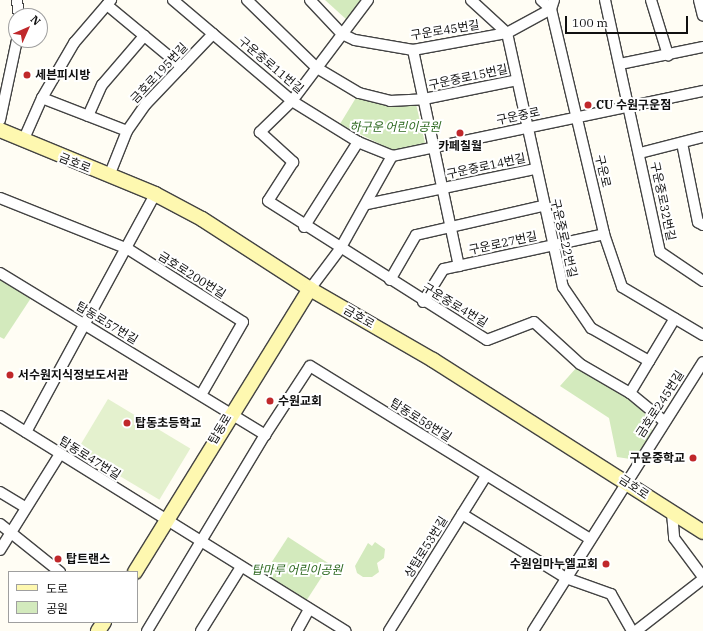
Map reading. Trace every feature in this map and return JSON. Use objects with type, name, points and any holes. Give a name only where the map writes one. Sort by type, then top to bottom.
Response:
[{"type":"street","name":"구운중로11번길","points":[[173,0],[292,101],[358,142],[392,156]]},
{"type":"street","points":[[246,0],[317,68],[359,92],[390,101],[424,100]]},
{"type":"street","name":"구운로45번길","points":[[311,0],[342,34],[355,40],[413,50],[506,33],[553,5]]},
{"type":"street","points":[[292,101],[368,0]]},
{"type":"street","name":"구운로45번길","points":[[472,0],[506,33]]},
{"type":"street","points":[[541,0],[553,5]]},
{"type":"street","name":"구운중로32번길","points":[[605,0],[631,109],[660,252],[702,278]]},
{"type":"street","points":[[651,0],[668,55]]},
{"type":"street","points":[[700,0],[703,16]]},
{"type":"street","points":[[23,141],[42,98],[74,42],[109,3],[144,36],[182,67]]},
{"type":"street","name":"구운로","points":[[553,5],[604,234],[622,287],[703,335]]},
{"type":"street","name":"구운중로22번길","points":[[506,33],[543,206],[563,287],[591,328],[649,361]]},
{"type":"street","name":"금호로195번길","points":[[109,176],[127,131],[146,104],[214,34]]},
{"type":"street","points":[[88,116],[102,85],[144,36]]},
{"type":"street","points":[[620,64],[703,47]]},
{"type":"street","points":[[0,120],[15,48]]},
{"type":"street","name":"구운중로15번길","points":[[413,50],[434,147]]},
{"type":"street","name":"구운중로15번길","points":[[424,100],[517,80]]},
{"type":"street","name":"구운중로","points":[[392,156],[527,127],[631,109],[703,91]]},
{"type":"street","points":[[42,98],[127,131]]},
{"type":"street","name":"구운중로4번길","points":[[292,101],[260,132],[293,162],[268,201],[304,227],[423,302],[487,340],[534,322],[580,364],[630,393],[665,422]]},
{"type":"street","name":"금호로","points":[[0,130],[23,141],[155,194],[202,219],[310,289],[433,360],[626,481],[672,513],[703,532]]},
{"type":"street","points":[[640,153],[703,138]]},
{"type":"street","points":[[304,227],[358,142]]},
{"type":"street","points":[[682,142],[698,222],[703,225]]},
{"type":"street","name":"구운중로14번길","points":[[434,147],[459,266]]},
{"type":"street","points":[[310,289],[340,249],[367,204],[392,156]]},
{"type":"street","name":"구운중로14번길","points":[[443,188],[536,169]]},
{"type":"street","points":[[367,204],[443,188]]},
{"type":"street","points":[[26,432],[84,324],[128,249],[155,194]]},
{"type":"street","name":"금호로200번길","points":[[0,198],[128,249],[243,322],[201,395]]},
{"type":"street","points":[[390,280],[416,235],[543,206]]},
{"type":"street","name":"구운로27번길","points":[[423,302],[444,269],[604,234]]},
{"type":"street","name":"탑동로57번길","points":[[0,273],[230,413]]},
{"type":"street","name":"탑동로","points":[[136,571],[230,413],[310,289]]},
{"type":"street","points":[[630,393],[675,318]]},
{"type":"street","name":"금호로245번길","points":[[533,631],[626,481],[703,362]]},
{"type":"street","name":"탑동로58번길","points":[[147,631],[227,498],[310,366],[590,539]]},
{"type":"street","points":[[230,413],[266,435]]},
{"type":"street","name":"탑동로47번길","points":[[0,416],[240,567],[346,631]]},
{"type":"street","points":[[0,550],[25,507],[60,454]]},
{"type":"street","name":"상탑로53번길","points":[[389,631],[486,476]]},
{"type":"street","points":[[0,492],[25,507]]},
{"type":"street","points":[[636,631],[703,578],[674,538],[672,513]]},
{"type":"street","points":[[462,514],[566,578],[611,594],[632,631]]},
{"type":"street","points":[[0,524],[12,531],[59,571]]},
{"type":"street","points":[[201,631],[240,567]]},
{"type":"street","points":[[297,631],[309,609]]},
{"type":"green space","points":[[325,0],[362,0],[347,20]]},
{"type":"green space","name":"하구운 어린이공원","points":[[357,96],[389,107],[416,104],[425,143],[392,150],[340,124]]},
{"type":"green space","points":[[0,280],[31,298],[4,339],[0,337]]},
{"type":"green space","points":[[577,367],[642,407],[653,433],[637,460],[617,457],[609,418],[560,386]]},
{"type":"green space","points":[[108,399],[190,448],[159,500],[77,450]]},
{"type":"green space","name":"탑마루 어린이공원","points":[[288,537],[330,564],[304,604],[262,576]]},
{"type":"green space","points":[[375,542],[385,549],[384,558],[377,563],[379,572],[372,577],[363,577],[357,573],[355,566],[368,543],[372,546]]},
{"type":"place","name":"세븐피시방","points":[[27,75]]},
{"type":"place","name":"CU 수원구운점","points":[[588,105]]},
{"type":"place","name":"카페칠월","points":[[460,133]]},
{"type":"place","name":"서수원지식정보도서관","points":[[10,375]]},
{"type":"place","name":"수원교회","points":[[270,401]]},
{"type":"place","name":"탑동초등학교","points":[[127,423]]},
{"type":"place","name":"구운중학교","points":[[693,458]]},
{"type":"place","name":"탑트랜스","points":[[58,559]]},
{"type":"place","name":"수원임마누엘교회","points":[[606,564]]}]
